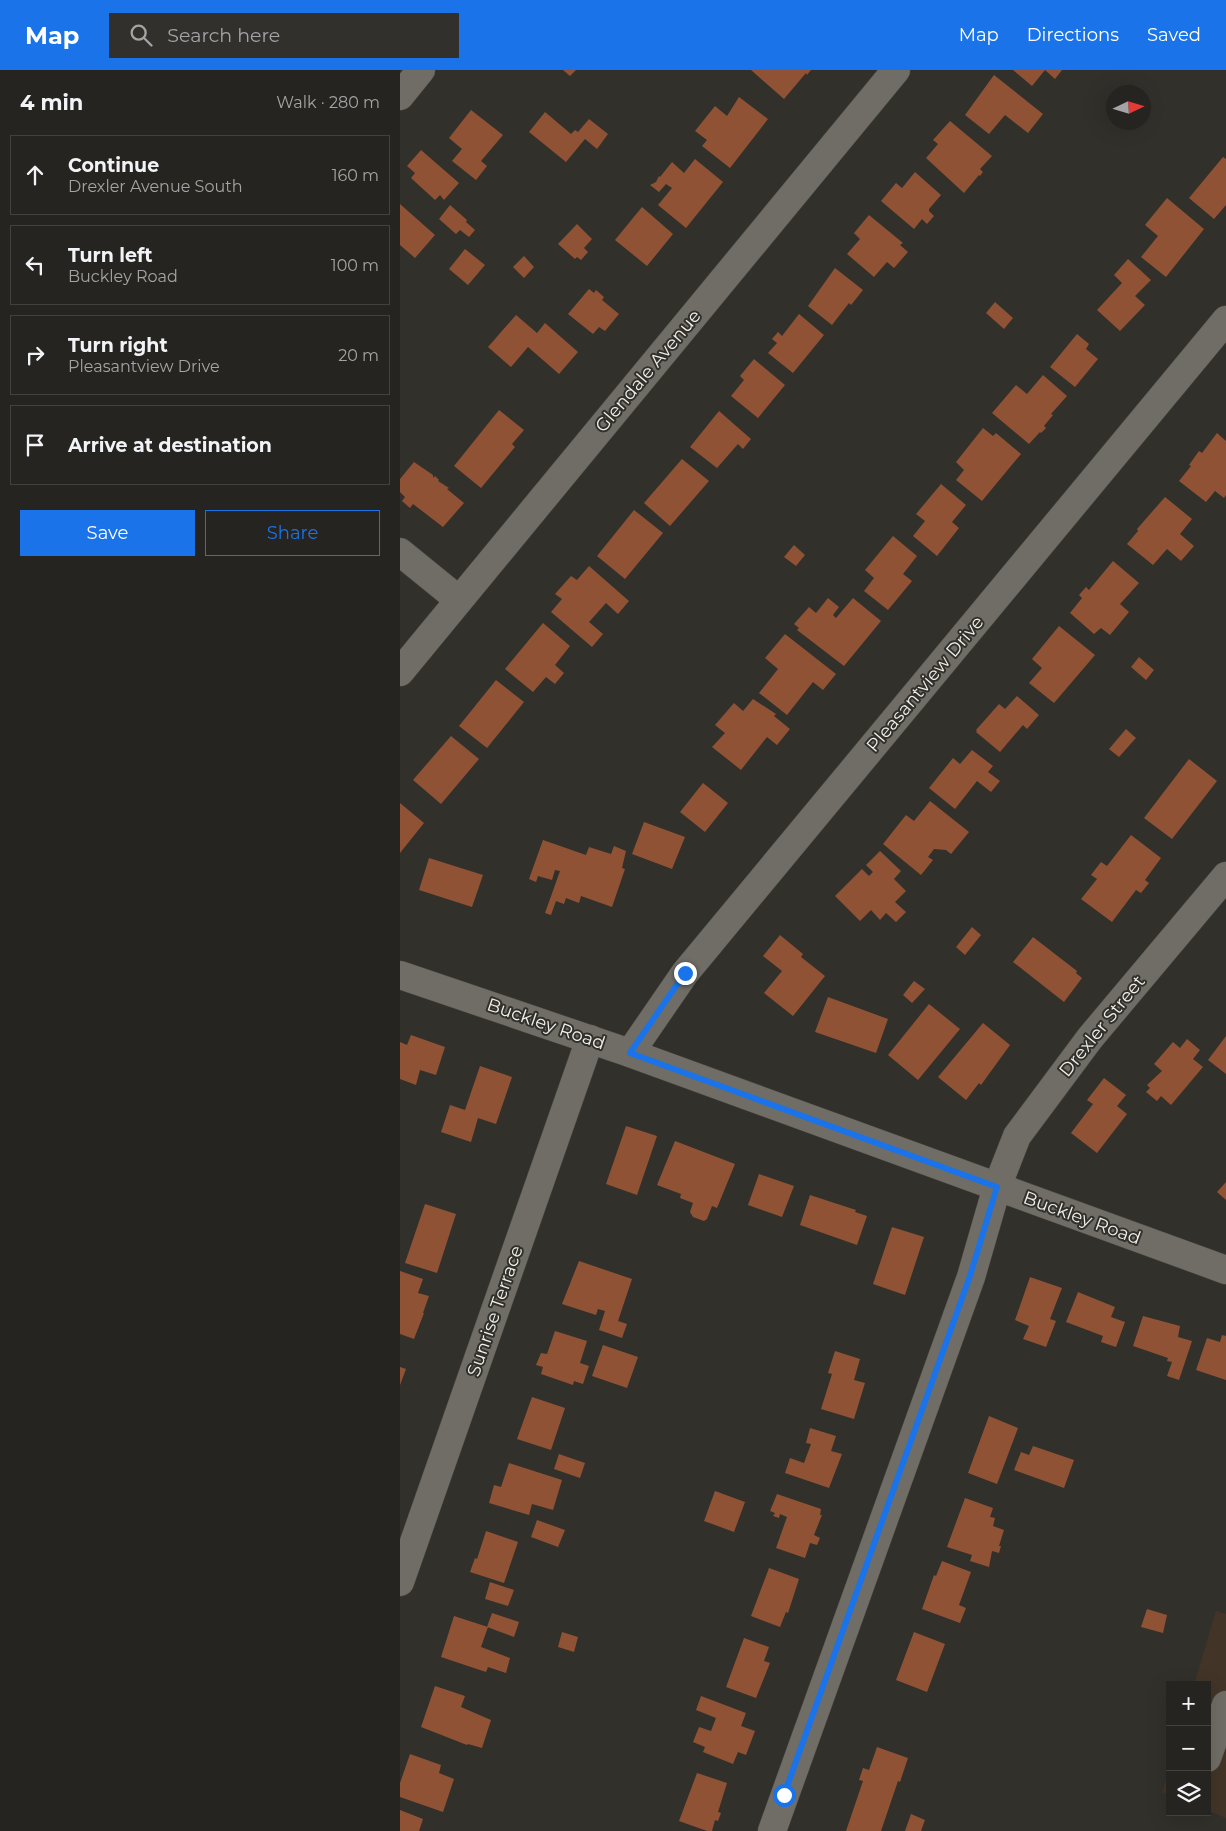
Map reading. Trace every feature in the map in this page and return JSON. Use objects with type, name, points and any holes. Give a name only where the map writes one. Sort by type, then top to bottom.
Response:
[{"type":"street","points":[[400,96],[421,70]]},
{"type":"street","name":"Glendale Avenue","points":[[400,672],[896,70]]},
{"type":"street","name":"Pleasantview Drive","points":[[630,1053],[685,973],[1226,320]]},
{"type":"street","points":[[400,552],[459,600]]},
{"type":"street","name":"Drexler Street","points":[[772,1831],[970,1276],[997,1187],[1017,1136],[1090,1038],[1226,876]]},
{"type":"street","name":"Buckley Road","points":[[400,975],[630,1053],[1226,1270]]},
{"type":"street","name":"Sunrise Terrace","points":[[400,1582],[590,1039]]},
{"type":"street","points":[[1211,1747],[1226,1705]]},
{"type":"street","points":[[1211,1759],[1226,1765]]},
{"type":"shaded area","points":[[1216,1611],[1226,1614],[1226,1818],[1211,1812],[1211,1681],[1195,1681]]},
{"type":"shaded area","points":[[1166,1780],[1166,1794],[1162,1792]]},
{"type":"building","points":[[563,70],[576,70],[570,76]]},
{"type":"building","points":[[751,70],[811,70],[807,75],[806,73],[784,99]]},
{"type":"building","points":[[1013,70],[1045,70],[1032,86]]},
{"type":"building","points":[[1045,70],[1062,70],[1055,79]]},
{"type":"building","points":[[994,75],[1043,114],[1028,133],[1005,115],[989,134],[965,115]]},
{"type":"building","points":[[739,97],[768,119],[730,168],[702,146],[707,140],[695,131],[715,106],[727,116]]},
{"type":"building","points":[[471,110],[503,135],[481,161],[487,166],[476,180],[452,161],[462,149],[449,138]]},
{"type":"building","points":[[545,112],[571,134],[575,130],[578,132],[589,119],[608,134],[597,149],[585,139],[566,162],[529,132]]},
{"type":"building","points":[[950,121],[992,156],[980,169],[983,172],[980,176],[964,193],[926,158],[938,144],[933,140]]},
{"type":"building","points":[[421,150],[459,183],[444,200],[440,195],[435,200],[411,178],[415,173],[407,166]]},
{"type":"building","points":[[1223,157],[1226,159],[1226,205],[1214,219],[1189,198]]},
{"type":"building","points":[[695,159],[723,182],[686,228],[658,205],[672,188],[666,184],[659,192],[650,185],[656,182],[672,162],[684,173]]},
{"type":"building","points":[[915,172],[941,195],[929,209],[934,216],[927,224],[922,219],[914,229],[881,201],[896,183],[902,188]]},
{"type":"building","points":[[1167,198],[1204,229],[1166,277],[1141,257],[1158,236],[1145,225]]},
{"type":"building","points":[[400,204],[435,235],[415,258],[400,245]]},
{"type":"building","points":[[450,205],[475,230],[469,237],[460,230],[456,234],[439,219]]},
{"type":"building","points":[[642,207],[673,234],[647,266],[615,240]]},
{"type":"building","points":[[869,215],[903,243],[900,245],[908,252],[894,268],[887,262],[874,277],[847,254],[860,239],[854,233]]},
{"type":"building","points":[[577,224],[592,239],[584,248],[588,252],[581,260],[577,257],[575,259],[558,244]]},
{"type":"building","points":[[465,249],[485,265],[468,285],[449,269]]},
{"type":"building","points":[[524,256],[534,267],[524,278],[513,267]]},
{"type":"building","points":[[1128,259],[1151,280],[1135,296],[1145,305],[1120,331],[1097,310],[1122,283],[1114,275]]},
{"type":"building","points":[[835,268],[863,290],[851,305],[849,303],[832,325],[808,306]]},
{"type":"building","points":[[589,289],[594,293],[596,290],[604,297],[602,300],[619,314],[605,331],[599,327],[593,334],[568,314]]},
{"type":"building","points":[[995,302],[1013,318],[1004,329],[986,313]]},
{"type":"building","points":[[799,314],[824,335],[793,373],[768,353],[777,343],[772,339],[778,332],[782,336]]},
{"type":"building","points":[[516,315],[537,333],[545,323],[578,352],[559,374],[528,347],[511,367],[488,347]]},
{"type":"building","points":[[1077,334],[1089,344],[1086,349],[1098,359],[1075,387],[1050,367]]},
{"type":"building","points":[[754,359],[785,385],[758,418],[731,396],[744,380],[740,376]]},
{"type":"building","points":[[1043,375],[1067,396],[1051,414],[1053,415],[1044,426],[1046,428],[1029,444],[992,413],[1016,385],[1027,394]]},
{"type":"building","points":[[499,410],[524,430],[512,444],[515,447],[481,488],[454,466]]},
{"type":"building","points":[[719,411],[751,439],[743,449],[738,444],[717,468],[690,447]]},
{"type":"building","points":[[983,428],[993,436],[996,433],[1021,454],[982,501],[956,480],[964,470],[956,462]]},
{"type":"building","points":[[1217,433],[1226,441],[1226,495],[1224,498],[1215,491],[1206,502],[1179,481],[1191,466],[1189,465],[1199,451],[1202,453]]},
{"type":"building","points":[[682,459],[709,481],[670,526],[644,503]]},
{"type":"building","points":[[414,462],[433,475],[433,478],[435,476],[438,481],[449,488],[447,489],[464,503],[443,527],[413,504],[410,508],[402,501],[405,497],[400,492],[400,479]]},
{"type":"building","points":[[941,484],[966,505],[952,522],[959,528],[937,556],[913,536],[925,521],[916,514]]},
{"type":"building","points":[[1165,497],[1192,519],[1180,534],[1194,546],[1181,561],[1167,549],[1153,565],[1127,544],[1138,531],[1137,529]]},
{"type":"building","points":[[634,510],[663,533],[625,579],[597,556]]},
{"type":"building","points":[[893,536],[917,556],[903,574],[912,581],[888,610],[864,591],[874,578],[865,570]]},
{"type":"building","points":[[794,545],[805,555],[796,566],[784,557]]},
{"type":"building","points":[[1113,561],[1139,583],[1120,604],[1129,612],[1110,635],[1101,628],[1094,634],[1070,613],[1082,598],[1079,595],[1086,587],[1089,590]]},
{"type":"building","points":[[589,566],[629,601],[618,614],[606,603],[589,622],[603,634],[592,647],[551,612],[562,599],[555,594],[571,576],[577,580]]},
{"type":"building","points":[[828,598],[839,607],[833,615],[836,618],[853,598],[881,621],[844,666],[797,630],[799,628],[794,624],[809,607],[816,613]]},
{"type":"building","points":[[543,623],[570,646],[555,665],[564,673],[555,684],[546,677],[533,692],[505,669]]},
{"type":"building","points":[[1059,626],[1095,655],[1054,703],[1029,683],[1042,668],[1032,659]]},
{"type":"building","points":[[785,634],[836,674],[823,690],[813,682],[787,715],[759,693],[778,669],[765,658]]},
{"type":"building","points":[[1139,657],[1154,670],[1146,680],[1131,667]]},
{"type":"building","points":[[496,680],[524,702],[487,748],[459,726]]},
{"type":"building","points":[[1017,696],[1039,715],[1027,729],[1023,725],[1000,752],[976,730],[999,704],[1005,709]]},
{"type":"building","points":[[753,699],[776,714],[774,716],[790,729],[777,745],[767,737],[741,770],[712,747],[725,733],[715,725],[734,703],[743,711]]},
{"type":"building","points":[[1126,729],[1136,738],[1119,757],[1109,749]]},
{"type":"building","points":[[451,736],[479,759],[441,804],[413,780]]},
{"type":"building","points":[[972,750],[993,766],[988,772],[1000,781],[991,792],[977,781],[955,809],[929,788],[953,758],[960,764]]},
{"type":"building","points":[[1189,759],[1217,781],[1172,839],[1144,818]]},
{"type":"building","points":[[703,783],[728,803],[705,832],[680,812]]},
{"type":"building","points":[[930,801],[969,832],[951,854],[946,850],[934,849],[928,857],[933,860],[921,875],[883,844],[906,815],[914,821]]},
{"type":"building","points":[[400,803],[424,823],[400,853]]},
{"type":"building","points":[[644,822],[685,837],[672,869],[632,854]]},
{"type":"building","points":[[1131,835],[1161,858],[1145,880],[1149,883],[1141,893],[1136,890],[1112,922],[1081,899],[1097,879],[1091,875],[1101,862],[1107,866]]},
{"type":"building","points":[[543,840],[586,855],[589,847],[611,854],[614,846],[626,851],[622,868],[625,869],[612,907],[581,896],[579,903],[566,898],[564,904],[556,901],[551,915],[545,913],[560,871],[555,870],[552,880],[538,876],[536,882],[529,879]]},
{"type":"building","points":[[880,851],[901,871],[894,879],[906,891],[895,902],[906,912],[896,922],[886,913],[880,920],[871,910],[860,921],[835,896],[862,869],[869,876],[873,872],[866,865]]},
{"type":"building","points":[[429,858],[483,875],[472,907],[419,890]]},
{"type":"building","points":[[972,927],[981,935],[965,955],[956,947]]},
{"type":"building","points":[[780,935],[803,954],[801,957],[825,976],[793,1016],[764,993],[782,971],[763,956]]},
{"type":"building","points":[[1033,937],[1077,971],[1076,973],[1082,978],[1064,1002],[1013,962]]},
{"type":"building","points":[[914,981],[925,989],[912,1003],[903,995]]},
{"type":"building","points":[[828,997],[888,1019],[876,1053],[815,1032]]},
{"type":"building","points":[[929,1004],[960,1029],[918,1080],[888,1055]]},
{"type":"building","points":[[983,1023],[1010,1045],[981,1085],[979,1083],[966,1100],[938,1077]]},
{"type":"building","points":[[411,1035],[445,1047],[436,1075],[420,1070],[416,1085],[400,1079],[400,1042],[407,1045]]},
{"type":"building","points":[[1226,1036],[1226,1074],[1208,1060]]},
{"type":"building","points":[[1187,1039],[1200,1050],[1193,1059],[1203,1067],[1171,1105],[1161,1096],[1157,1101],[1146,1092],[1150,1088],[1147,1085],[1162,1071],[1154,1064],[1173,1042],[1180,1048]]},
{"type":"building","points":[[480,1066],[512,1077],[496,1124],[478,1118],[471,1142],[441,1132],[450,1105],[465,1110]]},
{"type":"building","points":[[1104,1078],[1126,1095],[1117,1106],[1127,1114],[1097,1153],[1071,1133],[1093,1104],[1087,1100]]},
{"type":"building","points":[[626,1126],[657,1136],[637,1195],[606,1184]]},
{"type":"building","points":[[675,1141],[735,1164],[717,1208],[712,1206],[707,1219],[704,1221],[693,1217],[690,1212],[693,1203],[680,1198],[681,1194],[657,1185]]},
{"type":"building","points":[[759,1174],[794,1186],[782,1217],[748,1205]]},
{"type":"building","points":[[1226,1182],[1226,1200],[1217,1192]]},
{"type":"building","points":[[810,1195],[856,1210],[855,1212],[867,1216],[857,1245],[800,1225]]},
{"type":"building","points":[[425,1204],[456,1214],[437,1273],[405,1263]]},
{"type":"building","points":[[892,1227],[924,1237],[905,1295],[873,1284]]},
{"type":"building","points":[[579,1261],[632,1279],[618,1321],[627,1324],[622,1338],[599,1330],[605,1311],[598,1309],[596,1315],[562,1304]]},
{"type":"building","points":[[400,1271],[423,1279],[418,1293],[429,1296],[414,1339],[400,1334]]},
{"type":"building","points":[[1030,1277],[1062,1288],[1050,1319],[1056,1321],[1046,1347],[1023,1339],[1029,1326],[1015,1320]]},
{"type":"building","points":[[1078,1292],[1115,1307],[1111,1317],[1125,1322],[1116,1347],[1101,1342],[1103,1336],[1066,1322]]},
{"type":"building","points":[[1143,1316],[1180,1326],[1178,1337],[1192,1341],[1179,1380],[1167,1376],[1172,1362],[1167,1361],[1168,1358],[1133,1346]]},
{"type":"building","points":[[555,1331],[587,1341],[580,1363],[589,1366],[583,1384],[574,1381],[573,1385],[541,1374],[543,1367],[536,1365],[541,1353],[547,1354]]},
{"type":"building","points":[[1222,1335],[1226,1336],[1226,1380],[1196,1370],[1207,1338],[1220,1342]]},
{"type":"building","points":[[603,1345],[638,1357],[627,1388],[592,1376]]},
{"type":"building","points":[[835,1351],[860,1359],[854,1380],[865,1383],[854,1419],[821,1409],[832,1374],[828,1373]]},
{"type":"building","points":[[400,1367],[406,1369],[400,1385]]},
{"type":"building","points":[[532,1397],[565,1408],[551,1450],[517,1439]]},
{"type":"building","points":[[989,1416],[1018,1428],[997,1484],[968,1473]]},
{"type":"building","points":[[810,1428],[836,1436],[831,1451],[842,1454],[829,1488],[785,1473],[790,1458],[804,1463],[811,1444],[806,1443]]},
{"type":"building","points":[[1033,1446],[1074,1460],[1064,1488],[1014,1470],[1021,1452],[1029,1455]]},
{"type":"building","points":[[559,1454],[585,1463],[580,1478],[554,1469]]},
{"type":"building","points":[[509,1463],[562,1480],[553,1510],[532,1504],[529,1515],[489,1503],[494,1485],[501,1487]]},
{"type":"building","points":[[715,1491],[745,1502],[734,1532],[704,1521]]},
{"type":"building","points":[[777,1494],[821,1509],[820,1515],[822,1515],[814,1535],[820,1538],[817,1545],[810,1543],[805,1558],[776,1548],[787,1517],[780,1514],[779,1518],[773,1516],[775,1513],[770,1511]]},
{"type":"building","points":[[965,1498],[993,1508],[990,1517],[995,1518],[993,1526],[1004,1530],[999,1553],[992,1551],[989,1567],[970,1561],[972,1555],[947,1547]]},
{"type":"building","points":[[537,1520],[565,1530],[558,1547],[531,1537]]},
{"type":"building","points":[[486,1531],[518,1542],[504,1583],[470,1572],[475,1558],[477,1559]]},
{"type":"building","points":[[942,1561],[971,1572],[959,1605],[966,1608],[960,1623],[922,1609],[934,1575],[936,1576]]},
{"type":"building","points":[[769,1568],[799,1579],[788,1613],[786,1612],[780,1627],[751,1616]]},
{"type":"building","points":[[490,1582],[514,1590],[508,1606],[485,1599]]},
{"type":"building","points":[[1147,1609],[1167,1615],[1163,1633],[1141,1627]]},
{"type":"building","points":[[492,1613],[519,1622],[514,1637],[487,1627]]},
{"type":"building","points":[[454,1616],[488,1627],[481,1647],[510,1658],[506,1673],[488,1667],[486,1672],[441,1657]]},
{"type":"building","points":[[562,1632],[578,1637],[574,1652],[558,1647]]},
{"type":"building","points":[[914,1632],[945,1644],[927,1692],[896,1680]]},
{"type":"building","points":[[744,1638],[769,1647],[764,1661],[770,1663],[756,1698],[726,1687]]},
{"type":"building","points":[[435,1686],[465,1696],[461,1707],[491,1720],[482,1748],[467,1745],[421,1727]]},
{"type":"building","points":[[701,1696],[746,1713],[741,1726],[755,1731],[746,1755],[738,1752],[733,1764],[703,1752],[705,1747],[693,1742],[699,1727],[711,1731],[716,1718],[696,1710]]},
{"type":"building","points":[[877,1747],[908,1758],[900,1782],[898,1781],[881,1831],[846,1831],[863,1781],[859,1780],[863,1768],[869,1770]]},
{"type":"building","points":[[410,1754],[441,1765],[439,1773],[454,1779],[443,1812],[400,1797],[400,1783]]},
{"type":"building","points":[[697,1773],[727,1783],[718,1812],[721,1813],[718,1821],[715,1820],[712,1831],[679,1821]]},
{"type":"building","points":[[400,1810],[423,1819],[419,1831],[400,1831]]},
{"type":"building","points":[[911,1814],[925,1820],[921,1831],[905,1831]]},
{"type":"route","points":[[685,973],[630,1053],[997,1187],[970,1276],[784,1795]]}]
